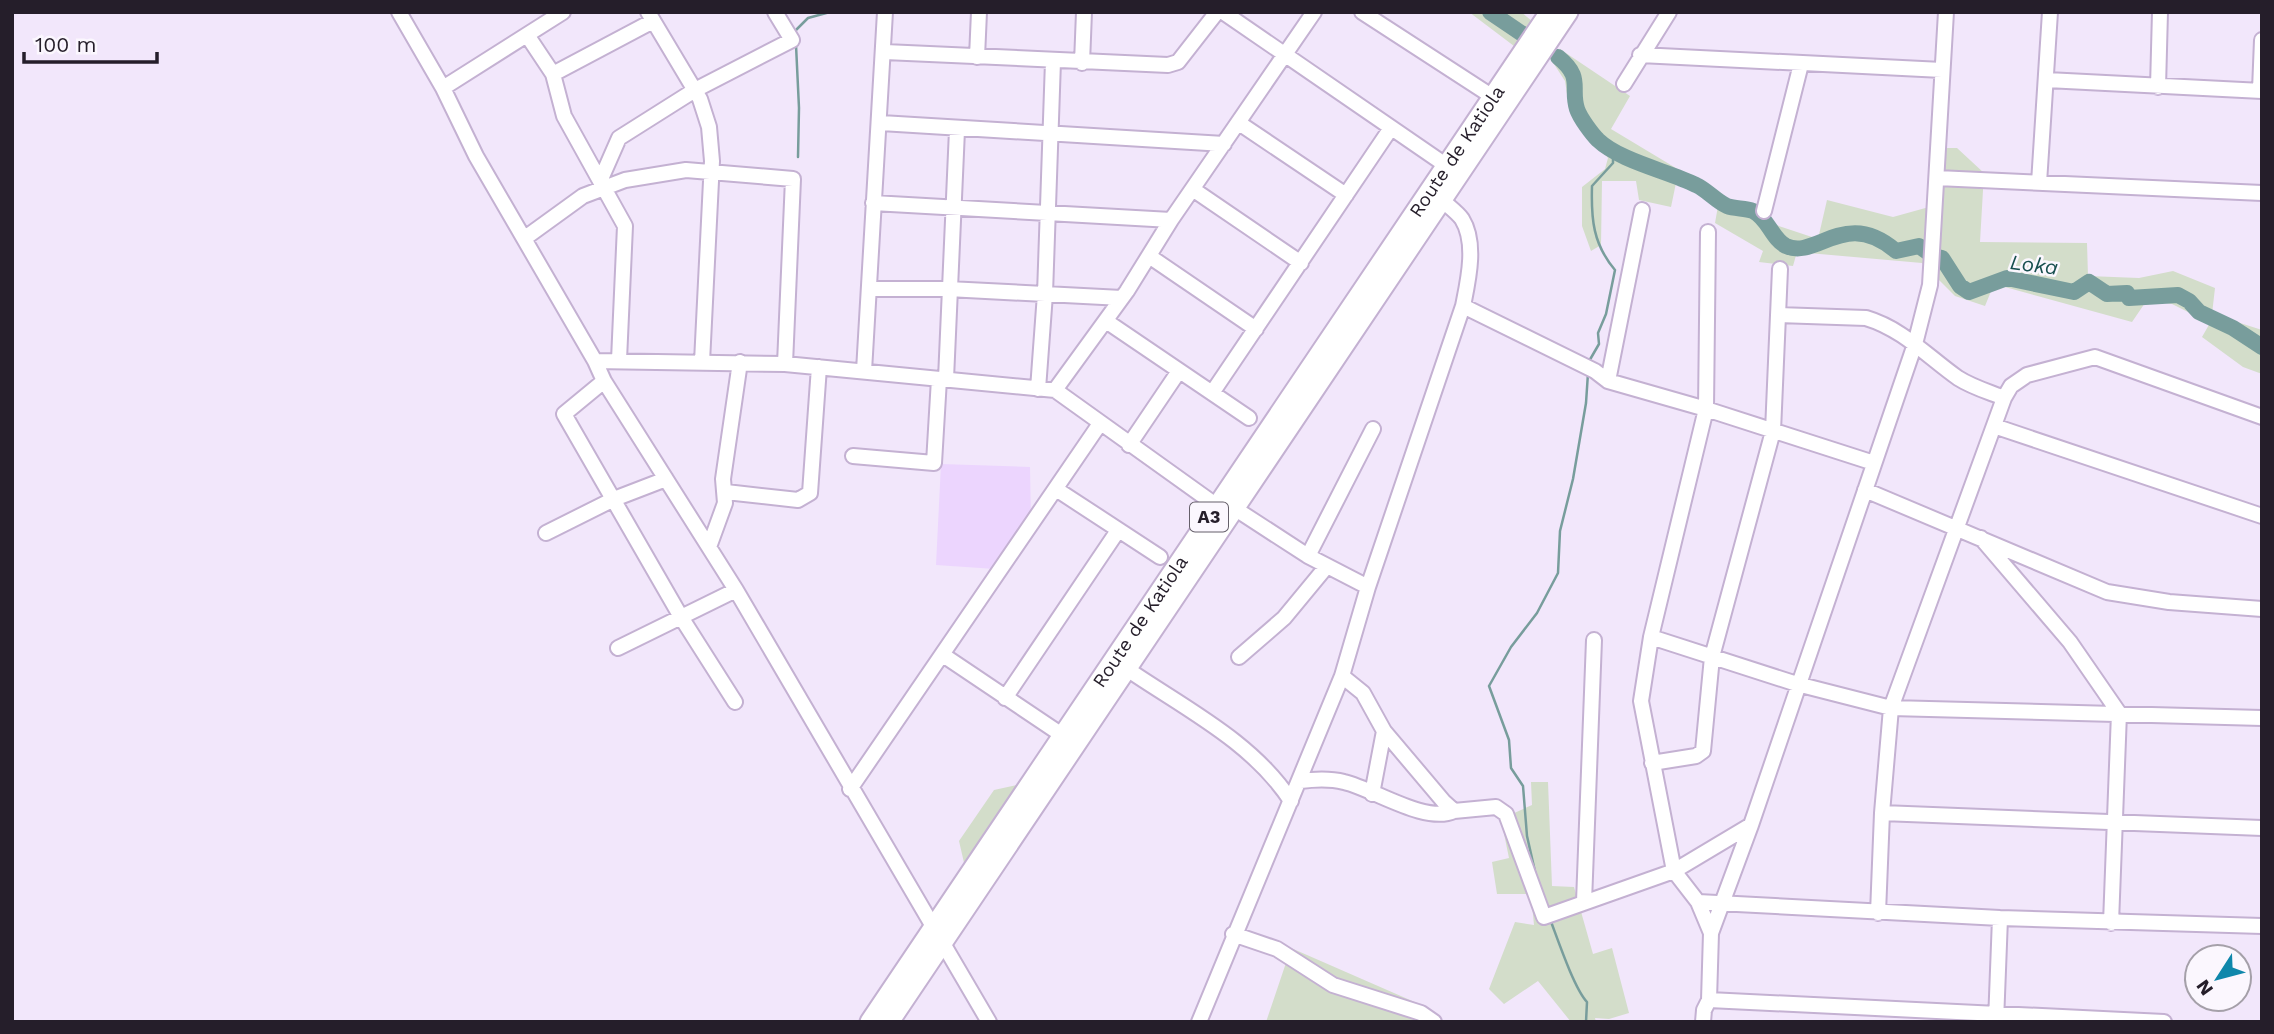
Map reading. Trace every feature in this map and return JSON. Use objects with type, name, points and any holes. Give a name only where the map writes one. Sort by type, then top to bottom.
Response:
[{"type":"highway","name":"Route de Katiola","points":[[870,1022],[938,935],[1127,669],[1226,507],[1550,12]]},
{"type":"highway","name":"Route de Katiola","points":[[889,1022],[938,935],[1062,735],[1441,200],[1568,12]]},
{"type":"street","points":[[399,12],[443,88],[476,156],[596,361],[604,381],[736,590],[850,789],[989,1022]]},
{"type":"street","points":[[443,88],[563,12]]},
{"type":"street","points":[[603,183],[619,138],[695,90],[792,40],[775,12]]},
{"type":"street","points":[[864,371],[873,203],[881,123],[885,12]]},
{"type":"street","points":[[977,57],[979,12]]},
{"type":"street","points":[[1082,63],[1084,12]]},
{"type":"street","points":[[885,52],[1082,63],[1173,65],[1217,12]]},
{"type":"street","points":[[1223,12],[1447,166]]},
{"type":"street","points":[[1055,390],[1122,298],[1171,220],[1314,12]]},
{"type":"street","points":[[1362,12],[1493,97]]},
{"type":"street","points":[[1624,84],[1669,12]]},
{"type":"street","points":[[1703,1022],[1704,1010],[1709,1000],[1711,933],[1751,825],[1915,344],[1930,285],[1946,12]]},
{"type":"street","points":[[2039,183],[2050,12]]},
{"type":"street","points":[[2158,88],[2160,12]]},
{"type":"street","points":[[553,74],[651,17],[695,90],[709,127],[711,173],[702,362]]},
{"type":"street","points":[[527,34],[553,74],[564,116],[625,226],[620,360]]},
{"type":"street","points":[[2047,80],[2158,88],[2261,91],[2262,40]]},
{"type":"street","points":[[1640,55],[1942,71]]},
{"type":"street","points":[[1038,389],[1045,294],[1053,61]]},
{"type":"street","points":[[1764,211],[1801,64]]},
{"type":"street","points":[[1240,122],[1346,195]]},
{"type":"street","points":[[881,123],[957,130],[1224,144]]},
{"type":"street","points":[[1212,393],[1391,128]]},
{"type":"street","points":[[853,456],[934,463],[954,207],[957,130]]},
{"type":"street","points":[[525,238],[603,183],[686,170],[793,179],[785,364]]},
{"type":"street","points":[[1937,178],[2262,193]]},
{"type":"street","points":[[1194,190],[1300,263]]},
{"type":"street","points":[[1199,1022],[1233,934],[1300,781],[1342,676],[1368,587],[1463,306],[1470,270],[1469,246],[1462,220],[1441,200]]},
{"type":"street","points":[[873,203],[1171,220]]},
{"type":"street","points":[[1608,381],[1642,210]]},
{"type":"street","points":[[1708,232],[1706,409],[1651,637],[1641,701],[1674,871],[1698,902],[1711,933]]},
{"type":"street","points":[[1149,256],[1256,329]]},
{"type":"street","points":[[1652,763],[1696,756],[1703,751],[1712,657],[1773,430],[1780,270]]},
{"type":"street","points":[[870,289],[948,289],[1122,298]]},
{"type":"street","points":[[1463,306],[1580,366],[1595,371],[1608,381],[1706,409],[1874,463]]},
{"type":"street","points":[[1778,315],[1866,318],[1880,322],[1915,344],[1962,381],[2004,398]]},
{"type":"street","points":[[1106,321],[1249,418]]},
{"type":"street","points":[[1878,913],[1882,813],[1891,708],[2004,398],[2011,386],[2027,374],[2095,357],[2262,417]]},
{"type":"street","points":[[596,361],[785,364],[1055,390],[1099,425],[1226,507],[1308,556],[1368,587]]},
{"type":"street","points":[[709,547],[726,492],[723,479],[740,362]]},
{"type":"street","points":[[726,492],[798,500],[810,493],[818,367]]},
{"type":"street","points":[[1129,445],[1178,371]]},
{"type":"street","points":[[604,381],[564,414],[681,617],[735,702]]},
{"type":"street","points":[[850,789],[1099,425]]},
{"type":"street","points":[[1994,426],[2262,516]]},
{"type":"street","points":[[1308,556],[1373,429]]},
{"type":"street","points":[[546,533],[614,499],[666,479]]},
{"type":"street","points":[[1056,489],[1117,532],[1160,557]]},
{"type":"street","points":[[1864,490],[2107,592],[2169,602],[2262,608]]},
{"type":"street","points":[[1005,698],[1117,532]]},
{"type":"street","points":[[1981,538],[2070,642],[2119,713],[2111,923]]},
{"type":"street","points":[[1238,657],[1284,618],[1327,566]]},
{"type":"street","points":[[618,648],[736,590]]},
{"type":"street","points":[[1651,637],[1797,684],[1891,708],[2262,718]]},
{"type":"street","points":[[1584,902],[1594,639]]},
{"type":"street","points":[[943,655],[1062,735]]},
{"type":"street","points":[[1127,669],[1250,752],[1269,770],[1291,801]]},
{"type":"street","points":[[1342,676],[1363,693],[1384,732],[1454,811]]},
{"type":"street","points":[[1372,794],[1384,732]]},
{"type":"street","points":[[1300,781],[1324,779],[1346,782],[1372,794],[1435,815],[1496,807],[1506,814],[1542,914],[1552,915],[1674,871],[1751,825]]},
{"type":"street","points":[[1882,813],[2262,828]]},
{"type":"street","points":[[1698,902],[2111,923],[2262,926]]},
{"type":"street","points":[[1996,1018],[2000,918]]},
{"type":"street","points":[[1233,934],[1278,949],[1333,985],[1421,1013],[1434,1022]]},
{"type":"street","points":[[1709,1000],[1996,1018],[2164,1022]]},
{"type":"shaded area","points":[[941,464],[1030,467],[1031,522],[995,569],[936,565]]},
{"type":"green space","points":[[1469,12],[1521,12],[1532,21],[1514,46]]},
{"type":"green space","points":[[1560,49],[1630,96],[1611,129],[1764,221],[1818,239],[1827,200],[1893,217],[1929,207],[1934,148],[1957,148],[1984,173],[1980,242],[2087,243],[2088,276],[2139,278],[2173,271],[2215,288],[2212,314],[2262,330],[2262,374],[2243,367],[2202,337],[2210,323],[2172,304],[2147,300],[2132,322],[1994,284],[1985,306],[1955,296],[1922,263],[1797,252],[1793,266],[1759,262],[1763,251],[1715,223],[1718,206],[1696,191],[1676,183],[1671,207],[1639,200],[1636,181],[1602,181],[1601,245],[1591,251],[1582,226],[1582,187],[1605,169],[1608,158],[1569,107],[1565,81],[1552,61]]},
{"type":"green space","points":[[1531,782],[1548,782],[1552,886],[1574,887],[1593,954],[1612,948],[1629,1013],[1609,1019],[1595,1018],[1596,1022],[1571,1022],[1538,981],[1504,1004],[1489,989],[1515,922],[1534,925],[1531,894],[1497,894],[1492,862],[1509,858],[1501,819],[1532,805]]},
{"type":"green space","points":[[1022,784],[965,867],[959,841],[994,790]]},
{"type":"green space","points":[[1291,948],[1426,1007],[1441,1022],[1266,1022]]},
{"type":"waterway","points":[[794,32],[808,18],[830,12]]},
{"type":"waterway","points":[[1490,12],[1524,35]]},
{"type":"waterway","points":[[796,45],[798,157]]},
{"type":"waterway","name":"Loka","points":[[1558,57],[1574,77],[1575,101],[1579,113],[1598,140],[1631,160],[1696,185],[1727,206],[1753,211],[1763,218],[1777,239],[1786,246],[1809,246],[1847,234],[1862,234],[1878,239],[1896,251],[1919,246],[1933,256],[1942,258],[1960,286],[1969,292],[2007,278],[2074,292],[2089,282],[2107,294],[2127,293],[2129,298],[2178,295],[2189,301],[2199,312],[2233,328],[2262,347]]},
{"type":"waterway","points":[[1588,363],[1599,344],[1598,333],[1606,314],[1615,270],[1602,251],[1595,231],[1592,186],[1613,163],[1613,149]]},
{"type":"waterway","points":[[1536,876],[1527,836],[1523,786],[1511,768],[1509,740],[1489,686],[1511,647],[1537,613],[1558,573],[1560,531],[1573,479],[1586,403],[1588,373]]},
{"type":"waterway","points":[[1550,919],[1572,975],[1587,1002],[1586,1022]]}]
